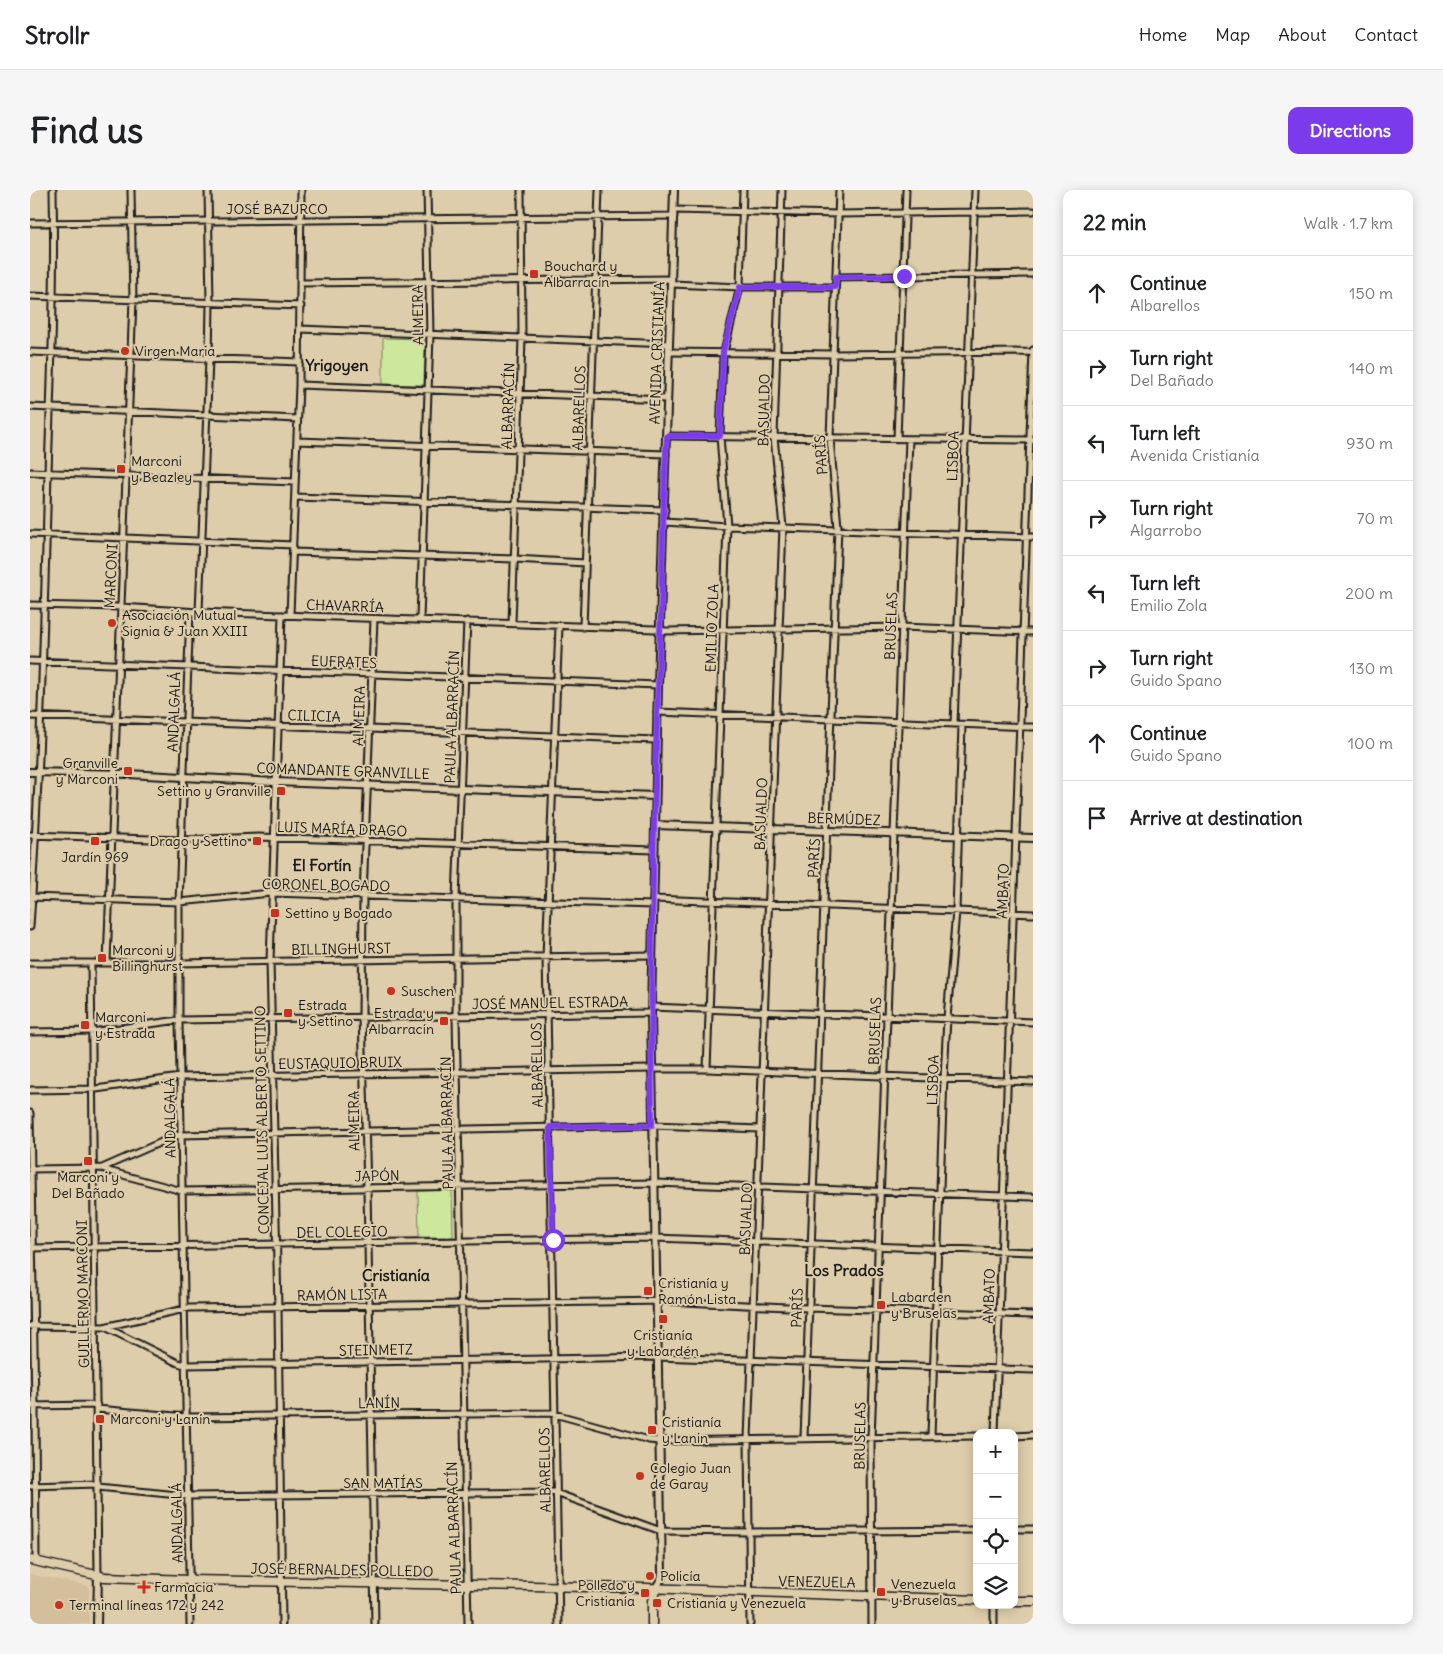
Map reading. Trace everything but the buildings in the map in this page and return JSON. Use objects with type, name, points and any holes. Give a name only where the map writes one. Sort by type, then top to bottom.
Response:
[{"type":"main road","name":"JOSÉ BERNALDES POLLEDO","points":[[33,1560],[98,1576],[374,1584],[656,1588]]},
{"type":"main road","name":"VENEZUELA","points":[[656,1588],[973,1600]]},
{"type":"main road","name":"AVENIDA CRISTIANÍA","points":[[652,1624],[652,1601],[656,1588]]},
{"type":"main road","points":[[1018,1601],[1033,1601]]},
{"type":"street","points":[[30,927],[34,772],[40,717],[48,472],[52,408],[55,297],[53,190]]},
{"type":"street","name":"MARCONI","points":[[107,962],[132,300],[131,190]]},
{"type":"street","points":[[199,612],[209,359],[208,190]]},
{"type":"street","points":[[290,615],[300,362],[300,190]]},
{"type":"street","name":"ALMEIRA","points":[[420,619],[430,335],[427,190]]},
{"type":"street","name":"ALBARRACÍN","points":[[512,623],[522,339],[521,190]]},
{"type":"street","name":"ALBARELLOS","points":[[583,626],[598,190]]},
{"type":"street","name":"AVENIDA CRISTIANÍA","points":[[656,1588],[662,1573],[651,1010],[656,740],[674,190]]},
{"type":"street","name":"EMILIO ZOLA","points":[[707,1069],[727,526],[720,436],[723,352],[740,287],[743,190]]},
{"type":"street","name":"BASUALDO","points":[[748,1440],[783,528],[774,437],[782,190]]},
{"type":"street","name":"PARÍS","points":[[804,1438],[838,530],[830,438],[840,190]]},
{"type":"street","points":[[897,439],[906,190]]},
{"type":"street","name":"LISBOA","points":[[954,724],[975,190]]},
{"type":"street","name":"JOSÉ BAZURCO","points":[[30,223],[597,217],[743,212],[839,214],[1033,211]]},
{"type":"street","points":[[836,277],[1033,274]]},
{"type":"street","points":[[301,283],[595,279],[740,287],[835,287]]},
{"type":"street","points":[[30,296],[300,306]]},
{"type":"street","points":[[300,329],[669,344]]},
{"type":"street","points":[[669,352],[833,354],[1033,351]]},
{"type":"street","name":"AMBATO","points":[[995,1429],[1033,351]]},
{"type":"street","points":[[30,352],[300,362]]},
{"type":"street","points":[[299,385],[667,399]]},
{"type":"street","points":[[30,407],[297,419]]},
{"type":"street","points":[[667,436],[1031,440]]},
{"type":"street","name":"BRUSELAS","points":[[872,1624],[871,1438],[873,1365],[909,439]]},
{"type":"street","points":[[297,440],[666,454]]},
{"type":"street","points":[[30,472],[126,474],[295,482]]},
{"type":"street","points":[[294,497],[665,510]]},
{"type":"street","points":[[664,522],[1033,537]]},
{"type":"street","points":[[30,534],[293,545]]},
{"type":"street","points":[[293,552],[585,563]]},
{"type":"street","name":"CHAVARRÍA","points":[[30,605],[660,630],[902,627],[1033,632]]},
{"type":"street","name":"ANDALGALÁ","points":[[190,612],[179,902],[179,1020],[190,1624]]},
{"type":"street","name":"CONCEJAL LUIS ALBERTO SETTINO","points":[[282,615],[270,961],[278,1307],[277,1362],[282,1624]]},
{"type":"street","name":"ALMEIRA","points":[[374,619],[367,785],[362,1017],[370,1306],[375,1624]]},
{"type":"street","name":"PAULA ALBARRACÍN","points":[[467,621],[456,899],[456,1072],[468,1624]]},
{"type":"street","name":"ALBARELLOS","points":[[559,626],[546,957],[552,1184],[559,1624]]},
{"type":"street","name":"EUFRATES","points":[[30,661],[658,685]]},
{"type":"street","points":[[657,712],[1033,727]]},
{"type":"street","name":"CILICIA","points":[[30,716],[656,740]]},
{"type":"street","name":"LISBOA","points":[[931,1436],[944,1078],[956,911],[962,725]]},
{"type":"street","name":"COMANDANTE GRANVILLE","points":[[34,772],[655,796]]},
{"type":"street","name":"BERMÚDEZ","points":[[654,825],[1033,838]]},
{"type":"street","name":"LUIS MARÍA DRAGO","points":[[32,835],[181,840],[273,838],[366,840],[654,850]]},
{"type":"street","name":"CORONEL BOGADO","points":[[31,897],[179,902],[271,893],[548,902],[769,903],[1033,914]]},
{"type":"street","name":"BILLINGHURST","points":[[30,964],[652,955]]},
{"type":"street","name":"GUILLERMO MARCONI","points":[[90,964],[98,1486],[97,1624]]},
{"type":"street","name":"JOSÉ MANUEL ESTRADA","points":[[30,1032],[90,1031],[179,1020],[456,1016],[709,1009],[1033,1022]]},
{"type":"street","name":"EUSTAQUIO BRUIX","points":[[30,1090],[92,1089],[180,1077],[651,1069],[707,1069],[1033,1082]]},
{"type":"street","points":[[30,1113],[33,1560]]},
{"type":"street","points":[[31,1169],[102,1168],[181,1135],[652,1125],[760,1129]]},
{"type":"street","name":"JAPÓN","points":[[102,1168],[182,1191],[655,1183],[1033,1197]]},
{"type":"street","name":"DEL COLEGIO","points":[[31,1248],[655,1238],[1033,1252]]},
{"type":"street","name":"RAMÓN LISTA","points":[[32,1326],[104,1327],[185,1309],[554,1302],[656,1301],[1033,1315]]},
{"type":"street","name":"STEINMETZ","points":[[104,1327],[178,1363],[186,1364],[657,1357],[1033,1370]]},
{"type":"street","name":"LANÍN","points":[[33,1406],[97,1407],[187,1417],[555,1414],[649,1440],[659,1441],[973,1436]]},
{"type":"street","points":[[1018,1436],[1033,1435]]},
{"type":"street","points":[[748,1440],[750,1624]]},
{"type":"street","name":"SAN MATÍAS","points":[[33,1486],[98,1486],[188,1496],[557,1492],[661,1531],[973,1530]]},
{"type":"street","points":[[1018,1529],[1033,1529]]},
{"type":"street","points":[[994,1609],[994,1624]]},
{"type":"shaded area","name":"Terminal líneas 172 y 242","points":[[30,1574],[89,1586],[89,1624],[30,1624]]},
{"type":"green space","points":[[383,338],[425,339],[424,385],[383,384]]},
{"type":"green space","points":[[452,1190],[453,1237],[419,1237],[418,1191]]},
{"type":"place","name":"Bouchard y Albarracín","points":[[534,274]]},
{"type":"place","name":"Virgen Maria","points":[[125,351]]},
{"type":"place","name":"Marconi y Beazley","points":[[121,469]]},
{"type":"place","name":"Asociación Mutual Signia & Juan XXIII","points":[[112,623]]},
{"type":"place","name":"Granville y Marconi","points":[[128,771]]},
{"type":"place","name":"Settino y Granville","points":[[281,791]]},
{"type":"place","name":"Jardín 969","points":[[95,841]]},
{"type":"place","name":"Drago y Settino","points":[[257,841]]},
{"type":"place","name":"Settino y Bogado","points":[[275,913]]},
{"type":"place","name":"Marconi y Billinghurst","points":[[102,958]]},
{"type":"place","name":"Suschen","points":[[391,991]]},
{"type":"place","name":"Estrada y Settino","points":[[288,1013]]},
{"type":"place","name":"Estrada y Albarracín","points":[[444,1021]]},
{"type":"place","name":"Marconi y Estrada","points":[[85,1025]]},
{"type":"place","name":"Marconi y Del Bañado","points":[[88,1161]]},
{"type":"place","name":"Cristianía y Ramón Lista","points":[[648,1291]]},
{"type":"place","name":"Labarden y Bruselas","points":[[881,1305]]},
{"type":"place","name":"Cristianía y Labardén","points":[[663,1319]]},
{"type":"place","name":"Marconi y Lanín","points":[[100,1419]]},
{"type":"place","name":"Cristianía y Lanin","points":[[652,1430]]},
{"type":"place","name":"Colegio Juan de Garay","points":[[640,1476]]},
{"type":"place","name":"Policía","points":[[650,1576]]},
{"type":"place","name":"Farmacia","points":[[144,1587]]},
{"type":"place","name":"Venezuela y Bruselas","points":[[881,1592]]},
{"type":"place","name":"Polledo y Cristianía","points":[[645,1593]]},
{"type":"place","name":"Cristianía y Venezuela","points":[[657,1603]]},
{"type":"place","name":"Terminal líneas 172 y 242","points":[[59,1605]]},
{"type":"district","name":"Yrigoyen","points":[[337,365]]},
{"type":"district","name":"El Fortín","points":[[322,865]]},
{"type":"district","name":"Los Prados","points":[[844,1270]]},
{"type":"district","name":"Cristianía","points":[[396,1275]]},
{"type":"route","points":[[553,1240],[550,1127],[652,1125],[652,905],[667,436],[720,436],[723,352],[740,287],[835,287],[836,277],[904,276]]}]
